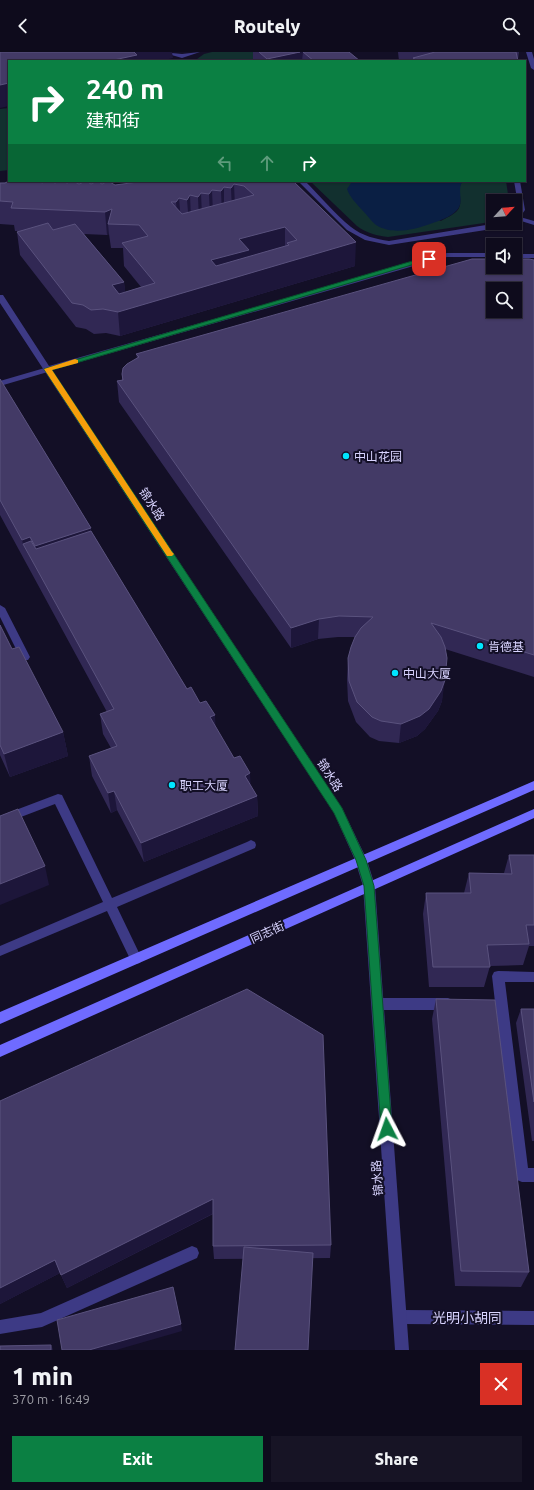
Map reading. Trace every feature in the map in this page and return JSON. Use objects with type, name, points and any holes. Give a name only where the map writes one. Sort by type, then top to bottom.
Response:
[{"type":"main road","points":[[0,1018],[534,785]]},
{"type":"main road","name":"同志街","points":[[0,1051],[534,813]]},
{"type":"street","points":[[164,52],[184,58],[197,52]]},
{"type":"street","points":[[529,52],[534,68]]},
{"type":"street","points":[[301,182],[349,229],[357,234],[377,241],[389,243],[486,228]]},
{"type":"street","points":[[517,182],[519,194]]},
{"type":"street","points":[[522,220],[534,223]]},
{"type":"street","points":[[0,384],[429,259],[447,255],[486,256]]},
{"type":"street","points":[[522,256],[534,256]]},
{"type":"street","name":"锦水路","points":[[0,297],[338,811],[361,860],[369,886],[402,1350]]},
{"type":"street","points":[[0,608],[25,657]]},
{"type":"street","points":[[0,821],[58,798],[136,959]]},
{"type":"street","points":[[0,951],[252,846]]},
{"type":"street","points":[[534,976],[498,976],[497,1004],[522,1175],[534,1175]]},
{"type":"street","points":[[378,1004],[462,1004]]},
{"type":"street","points":[[0,1327],[42,1320],[192,1253]]},
{"type":"street","name":"光明小胡同","points":[[400,1317],[534,1318]]},
{"type":"green space","points":[[212,52],[283,52],[281,60],[197,59],[204,54]]},
{"type":"green space","points":[[8,108],[8,170],[0,171],[0,109]]},
{"type":"green space","points":[[311,182],[357,182],[351,184],[441,221],[457,211],[460,204],[460,188],[462,182],[506,182],[508,194],[486,194],[486,222],[388,237],[364,231]]},
{"type":"water","points":[[462,182],[460,188],[461,199],[459,207],[452,215],[410,230],[396,231],[382,228],[371,220],[348,192],[347,189],[351,183]]},
{"type":"building","points":[[0,52],[134,52],[137,55],[114,60],[8,60],[8,83],[0,85]]},
{"type":"building","points":[[259,52],[300,52],[267,59]]},
{"type":"building","points":[[303,52],[349,52],[359,60],[313,60]]},
{"type":"building","points":[[435,52],[516,52],[518,60],[416,60],[413,58]]},
{"type":"building","points":[[8,182],[42,183],[75,182],[79,184],[88,182],[91,184],[99,182],[102,184],[110,182],[115,185],[138,182],[294,182],[356,242],[118,312],[103,309],[91,310],[83,305],[72,303],[17,232],[48,223],[53,230],[75,224],[124,282],[112,285],[119,294],[155,283],[122,243],[148,236],[139,225],[108,224],[112,209],[105,212],[11,208],[13,202],[0,201],[0,183]],"holes":[[[234,184],[244,186],[254,195],[182,214],[171,202],[176,202],[179,198],[187,200],[190,195],[198,197],[201,193],[209,194],[212,190],[221,191],[224,187],[231,188]],[[285,227],[297,240],[287,243],[289,245],[216,266],[211,260],[249,250],[239,239]]]},
{"type":"building","name":"中山花园","points":[[472,259],[486,259],[486,274],[522,274],[522,259],[534,260],[534,655],[431,623],[441,637],[447,658],[445,680],[441,691],[429,709],[420,716],[401,724],[381,721],[372,717],[357,702],[349,681],[348,658],[355,637],[361,628],[373,617],[339,616],[319,619],[291,628],[117,381],[123,380],[123,368],[139,357],[136,354]]},
{"type":"building","points":[[0,379],[91,528],[35,546],[30,537],[22,540],[0,500]]},
{"type":"building","points":[[91,531],[187,689],[191,687],[200,703],[206,701],[215,715],[210,717],[234,758],[240,756],[250,773],[245,776],[257,796],[141,843],[114,791],[108,793],[89,756],[117,746],[100,714],[114,709],[23,544],[31,541],[36,549]]},
{"type":"building","points":[[0,625],[12,649],[19,647],[63,732],[4,754],[0,745]]},
{"type":"building","points":[[18,809],[45,866],[0,884],[0,816]]},
{"type":"building","points":[[509,855],[534,855],[534,925],[526,925],[529,944],[487,945],[490,967],[433,967],[426,893],[471,893],[469,873],[512,874]]},
{"type":"building","points":[[247,989],[323,1035],[331,1245],[213,1246],[213,1199],[61,1275],[55,1260],[0,1288],[0,1101]]},
{"type":"building","points":[[436,999],[495,1000],[529,1272],[461,1271]]},
{"type":"building","points":[[521,1009],[534,1009],[534,1102]]},
{"type":"building","points":[[244,1247],[313,1253],[308,1350],[235,1350]]},
{"type":"building","points":[[173,1287],[181,1324],[89,1350],[62,1350],[57,1320]]},
{"type":"building","points":[[51,1345],[51,1350],[0,1350],[0,1346]]},
{"type":"slow traffic","points":[[75,361],[48,369],[169,554]]},
{"type":"place","name":"中山花园","points":[[346,456]]},
{"type":"place","name":"肯德基","points":[[480,646]]},
{"type":"place","name":"中山大厦","points":[[395,673]]},
{"type":"place","name":"职工大厦","points":[[172,785]]},
{"type":"route","points":[[387,1129],[369,886],[361,860],[338,811],[48,369],[429,259]]}]
